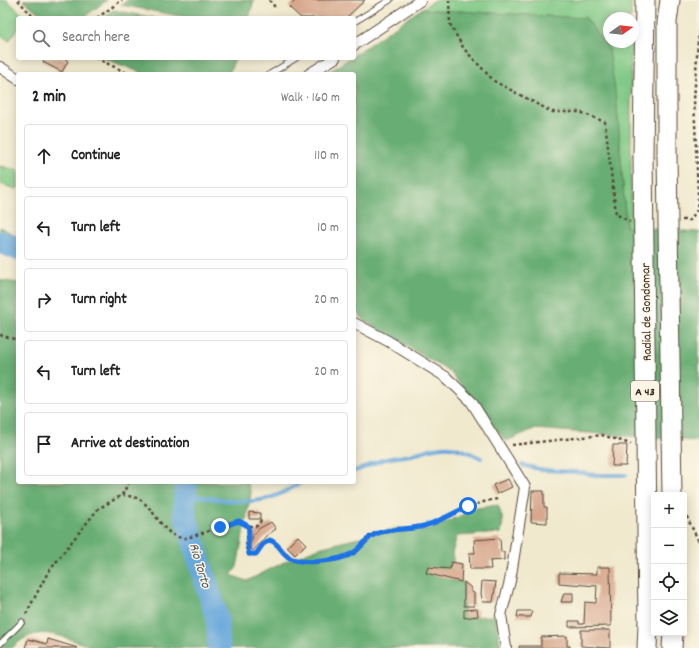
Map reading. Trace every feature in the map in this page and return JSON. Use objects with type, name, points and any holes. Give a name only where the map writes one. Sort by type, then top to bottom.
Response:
[{"type":"highway","name":"Radial de Gondomar","points":[[645,0],[643,156],[647,648]]},
{"type":"highway","name":"Radial de Gondomar","points":[[670,0],[667,22],[667,156],[672,492]]},
{"type":"highway","points":[[672,648],[673,636]]},
{"type":"street","points":[[356,44],[421,0]]},
{"type":"street","points":[[312,72],[332,60]]},
{"type":"street","points":[[0,67],[16,78]]},
{"type":"street","points":[[356,324],[388,341],[446,377],[471,401],[525,487],[510,581],[501,615],[506,648]]},
{"type":"lane","points":[[356,21],[390,0]]},
{"type":"lane","points":[[273,72],[293,60]]},
{"type":"lane","points":[[0,644],[22,622]]},
{"type":"path","points":[[18,0],[32,16]]},
{"type":"path","points":[[100,16],[122,0]]},
{"type":"path","points":[[269,0],[275,7]]},
{"type":"path","points":[[449,0],[450,24],[464,49],[494,81],[552,112],[580,112],[605,122],[616,214],[628,222],[634,222]]},
{"type":"path","points":[[676,221],[690,220],[697,210],[698,195],[694,100],[699,26]]},
{"type":"path","points":[[100,60],[125,72]]},
{"type":"path","points":[[0,335],[16,339]]},
{"type":"path","points":[[499,446],[602,435],[634,444]]},
{"type":"path","points":[[22,622],[47,574],[73,540],[98,509],[122,495],[128,484]]},
{"type":"path","points":[[122,495],[142,500],[170,535],[180,538],[187,538],[239,521],[248,526],[256,526],[262,519]]},
{"type":"path","points":[[248,526],[249,535],[246,547],[249,554],[256,554],[263,544],[270,540],[277,543],[290,558],[308,562],[324,561],[351,555],[371,535],[424,526],[468,506],[483,501],[498,499]]},
{"type":"path","points":[[687,517],[699,542]]},
{"type":"green space","points":[[0,0],[7,0],[24,16],[16,16],[16,31],[9,41],[0,34]]},
{"type":"green space","points":[[23,0],[107,0],[86,16],[43,16]]},
{"type":"green space","points":[[128,0],[254,0],[250,16],[179,16],[121,5]]},
{"type":"green space","points":[[435,0],[631,0],[631,12],[603,12],[603,48],[631,48],[631,228],[626,227],[617,105],[421,9]]},
{"type":"green space","points":[[421,9],[586,18],[603,41],[603,48],[609,49],[617,105],[626,227],[699,232],[699,449],[698,441],[534,429],[506,441],[450,372],[365,321],[356,311],[356,72],[329,72],[347,60],[356,60],[356,54]]},
{"type":"green space","points":[[113,10],[144,16],[106,16]]},
{"type":"green space","points":[[108,60],[234,60],[230,72],[140,72]]},
{"type":"green space","points":[[0,166],[16,170],[16,189],[0,184]]},
{"type":"green space","points":[[0,227],[16,236],[16,259],[0,252]]},
{"type":"green space","points":[[0,280],[16,283],[16,484],[248,484],[251,493],[237,567],[231,575],[247,581],[286,561],[319,548],[397,528],[424,530],[436,527],[477,508],[498,505],[503,520],[501,533],[457,536],[452,553],[457,581],[464,582],[464,617],[495,616],[501,648],[90,648],[90,646],[59,636],[40,634],[31,635],[12,648],[0,648]]},
{"type":"building","points":[[296,0],[365,0],[348,16],[299,16],[289,7]]},
{"type":"building","points":[[44,60],[68,61],[62,72],[43,62]]},
{"type":"building","points":[[613,445],[627,445],[626,466],[612,466]]},
{"type":"building","points":[[508,479],[512,487],[497,494],[493,485]]},
{"type":"building","points":[[532,491],[544,491],[544,507],[547,507],[547,523],[531,522]]},
{"type":"building","points":[[249,512],[260,513],[260,519],[249,519]]},
{"type":"building","points":[[271,522],[276,529],[266,536],[253,551],[248,547],[253,537],[252,536],[260,528]]},
{"type":"building","points":[[298,536],[306,544],[295,555],[287,547]]},
{"type":"building","points":[[500,538],[501,552],[504,552],[504,560],[490,561],[491,569],[470,569],[469,553],[475,553],[474,540]]},
{"type":"building","points":[[451,562],[462,564],[461,582],[426,573],[428,567],[450,569]]},
{"type":"building","points":[[597,567],[610,567],[611,626],[569,627],[569,621],[579,621],[579,624],[584,624],[585,602],[596,603],[597,586],[559,583],[559,573],[597,574]]},
{"type":"building","points":[[482,581],[496,582],[493,602],[483,602],[481,594]]},
{"type":"building","points":[[464,582],[471,588],[471,592],[474,593],[474,606],[464,606]]},
{"type":"building","points":[[564,593],[573,593],[573,602],[561,602]]},
{"type":"building","points":[[477,609],[478,616],[464,618],[464,610]]},
{"type":"building","points":[[518,611],[532,611],[531,617],[517,617]]},
{"type":"building","points":[[581,630],[610,630],[610,648],[581,646]]},
{"type":"building","points":[[567,636],[567,646],[570,646],[570,648],[519,648],[519,646],[541,646],[541,637]]},
{"type":"building","points":[[28,639],[47,644],[48,639],[78,648],[25,648]]},
{"type":"waterway","name":"Rio Torto","points":[[0,242],[16,248]]},
{"type":"waterway","points":[[356,470],[386,459],[410,455],[439,447],[453,447],[461,449],[481,458]]},
{"type":"waterway","points":[[522,465],[543,470],[595,475],[626,475]]},
{"type":"waterway","name":"Rio Torto","points":[[186,484],[184,511],[217,618],[219,648]]},
{"type":"waterway","points":[[185,494],[216,499],[248,501],[269,498],[299,484]]},
{"type":"route","points":[[220,527],[239,521],[248,526],[249,535],[246,547],[249,554],[252,555],[256,554],[263,544],[270,540],[277,543],[290,558],[308,562],[324,561],[351,555],[371,535],[424,526],[434,523],[468,506]]}]
